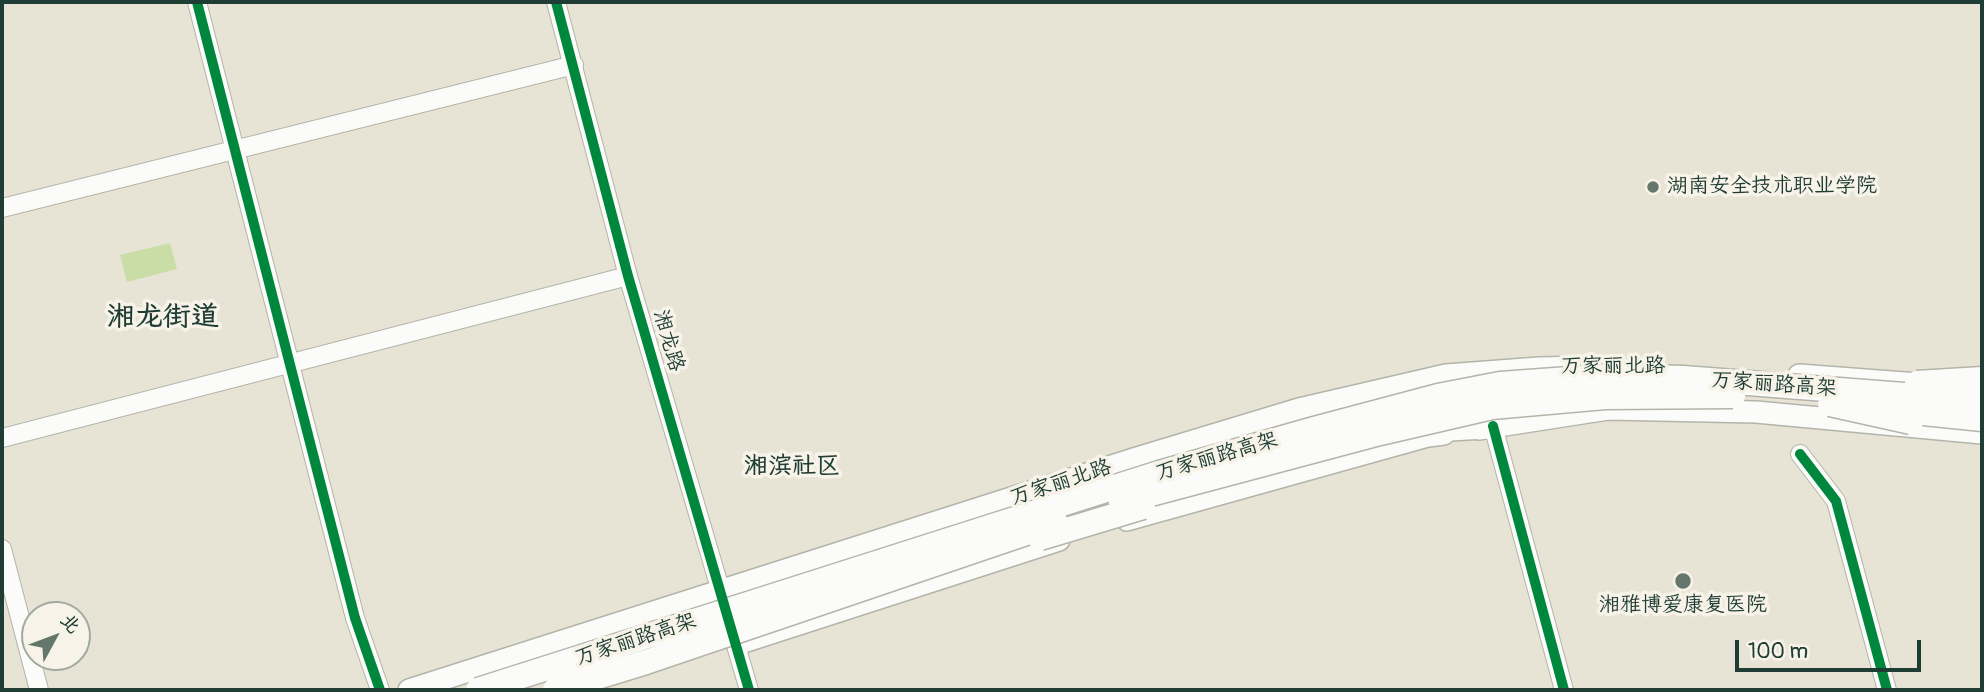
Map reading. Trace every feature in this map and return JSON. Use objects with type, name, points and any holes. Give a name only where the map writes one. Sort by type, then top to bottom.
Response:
[{"type":"highway","name":"万家丽路高架","points":[[478,690],[1147,477],[1438,396],[1500,384],[1610,376],[1683,378],[1830,396],[1982,419]]},
{"type":"highway","points":[[1830,396],[1982,379]]},
{"type":"highway","points":[[1830,396],[1982,435]]},
{"type":"highway","name":"万家丽路高架","points":[[555,690],[1091,511],[1367,436],[1492,407],[1618,397],[1830,396],[1982,401]]},
{"type":"highway","points":[[901,576],[1425,430],[1493,426]]},
{"type":"main road","name":"万家丽北路","points":[[409,690],[1137,458],[1287,413],[1446,375],[1616,366],[1698,368],[1982,388]]},
{"type":"main road","name":"万家丽北路","points":[[588,690],[1083,533],[1428,436],[1608,409],[1756,412],[1982,435]]},
{"type":"street","points":[[197,2],[355,618],[380,690]]},
{"type":"street","name":"湘龙路","points":[[556,2],[628,275],[749,690]]},
{"type":"street","points":[[2,208],[574,65]]},
{"type":"street","points":[[2,438],[628,275]]},
{"type":"street","points":[[1493,426],[1564,690]]},
{"type":"street","points":[[1800,454],[1836,501],[1887,690]]},
{"type":"street","points":[[2,550],[38,690]]},
{"type":"green space","points":[[170,243],[177,269],[127,282],[120,255]]},
{"type":"cycle path","points":[[197,2],[355,618],[380,690]]},
{"type":"cycle path","points":[[556,2],[628,276],[749,690]]},
{"type":"cycle path","points":[[1493,426],[1564,690]]},
{"type":"cycle path","points":[[1800,454],[1836,501],[1887,690]]},
{"type":"place","name":"湖南安全技术职业学院","points":[[1653,187]]},
{"type":"place","name":"湘雅博爱康复医院","points":[[1683,581]]},
{"type":"district","name":"湘龙街道","points":[[163,318]]},
{"type":"district","name":"湘滨社区","points":[[792,467]]}]
